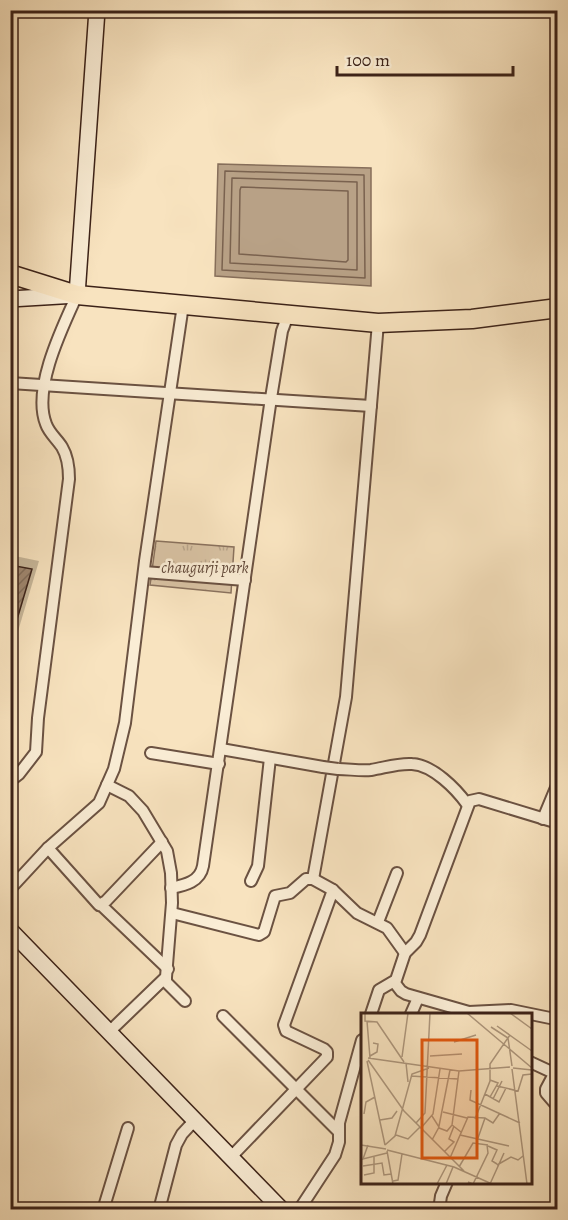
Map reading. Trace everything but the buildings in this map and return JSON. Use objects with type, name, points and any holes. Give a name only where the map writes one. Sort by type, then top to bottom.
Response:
[{"type":"main road","points":[[10,274],[77,296],[378,322],[472,319],[558,308]]},
{"type":"street","points":[[10,781],[19,774],[36,752],[38,718],[69,478],[69,466],[63,448],[49,431],[43,409],[51,356],[77,296],[97,10]]},
{"type":"street","points":[[10,299],[77,296]]},
{"type":"street","points":[[10,890],[48,848],[99,803],[114,770],[125,723],[144,572],[183,305]]},
{"type":"street","points":[[171,888],[188,884],[202,872],[271,399],[282,331],[288,315]]},
{"type":"street","points":[[313,879],[346,697],[378,322]]},
{"type":"street","points":[[10,383],[371,406]]},
{"type":"street","points":[[144,572],[245,580]]},
{"type":"street","points":[[221,749],[338,769],[370,770],[413,764],[422,766],[457,790],[467,804]]},
{"type":"street","points":[[151,753],[219,764]]},
{"type":"street","points":[[251,881],[260,856],[270,758]]},
{"type":"street","points":[[543,819],[558,783]]},
{"type":"street","points":[[107,785],[129,796],[143,811],[167,851],[172,913],[166,982],[185,1001]]},
{"type":"street","points":[[371,1013],[380,990],[392,984],[398,977],[405,953],[420,935],[467,804],[478,799],[558,823]]},
{"type":"street","points":[[101,905],[162,843]]},
{"type":"street","points":[[48,848],[98,905],[101,905],[167,973]]},
{"type":"street","points":[[378,922],[397,873]]},
{"type":"street","points":[[172,913],[259,935],[264,932],[275,896],[288,894],[306,879],[313,879],[333,890],[357,913],[390,930],[405,953]]},
{"type":"street","points":[[231,1157],[327,1057],[324,1049],[286,1031],[284,1025],[333,890]]},
{"type":"street","points":[[10,930],[282,1209]]},
{"type":"street","points":[[109,1032],[167,973]]},
{"type":"street","points":[[392,984],[401,991],[418,998],[469,1012],[512,1010],[526,1013]]},
{"type":"street","points":[[411,1013],[418,998]]},
{"type":"street","points":[[532,1014],[550,1018],[558,1017]]},
{"type":"street","points":[[223,1016],[339,1132]]},
{"type":"street","points":[[299,1209],[335,1155],[339,1142],[339,1122],[361,1046]]},
{"type":"street","points":[[532,1062],[556,1074],[546,1089],[546,1093],[558,1107]]},
{"type":"street","points":[[159,1209],[176,1146],[182,1134],[195,1120]]},
{"type":"street","points":[[103,1209],[128,1128]]},
{"type":"street","points":[[439,1209],[446,1184]]},
{"type":"green space","name":"chaugurji park","points":[[156,541],[234,547],[231,593],[150,585]]},
{"type":"water","points":[[218,164],[371,168],[371,286],[215,276]]}]
